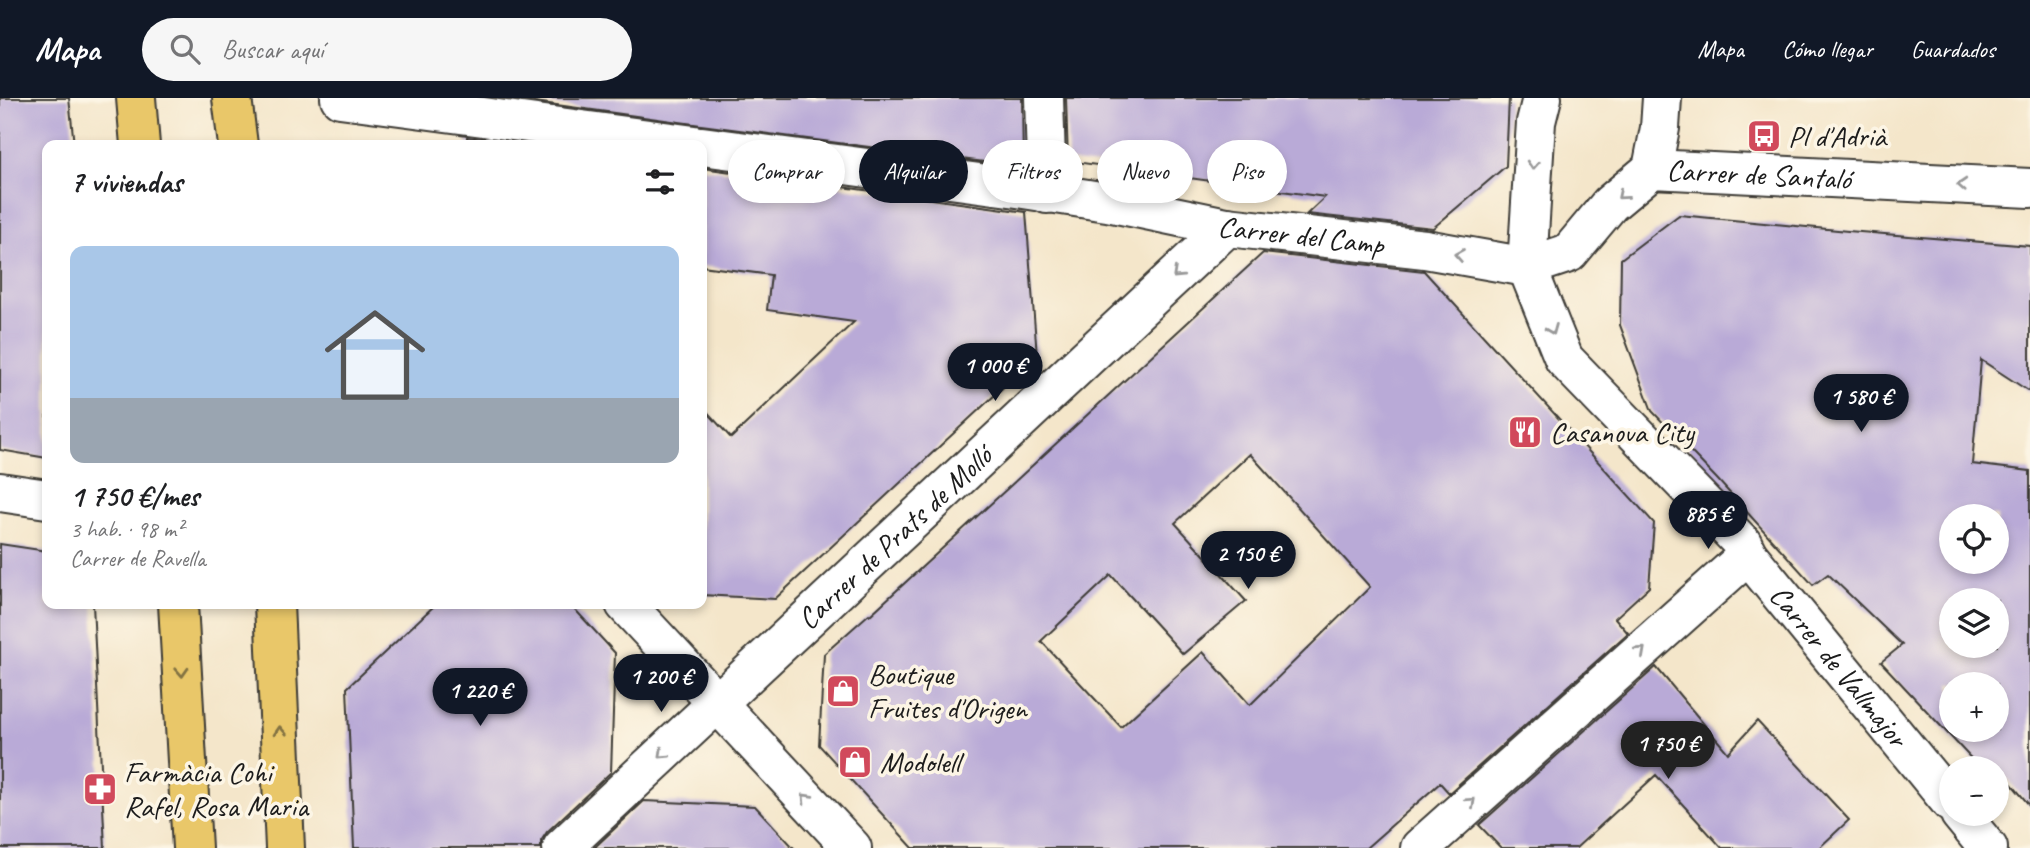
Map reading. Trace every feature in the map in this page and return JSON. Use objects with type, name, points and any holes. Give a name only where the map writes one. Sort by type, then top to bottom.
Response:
[{"type":"main road","points":[[136,98],[140,140]]},
{"type":"main road","points":[[232,98],[237,140]]},
{"type":"main road","points":[[178,609],[192,848]]},
{"type":"main road","points":[[274,609],[285,848]]},
{"type":"street","points":[[340,98],[656,140]]},
{"type":"street","points":[[1044,98],[1045,140]]},
{"type":"street","points":[[1527,267],[1536,122],[1542,98]]},
{"type":"street","points":[[1652,169],[1660,128],[1662,98]]},
{"type":"street","name":"Carrer del Camp","points":[[707,147],[982,185]]},
{"type":"street","name":"Carrer de Santaló","points":[[1527,267],[1569,253],[1610,204],[1652,169],[2030,188]]},
{"type":"street","name":"Carrer del Camp","points":[[1083,199],[1227,227],[1425,249],[1527,267]]},
{"type":"street","name":"Carrer de Prats de Molló","points":[[562,848],[1227,227]]},
{"type":"street","name":"Carrer de Vallmajor","points":[[1527,267],[1564,359],[1741,543],[1939,788]]},
{"type":"street","points":[[0,492],[42,498]]},
{"type":"street","points":[[1420,848],[1748,555]]},
{"type":"street","points":[[630,609],[852,848]]},
{"type":"street","points":[[1970,826],[1988,848]]},
{"type":"building","points":[[0,98],[69,98],[73,140],[42,140],[42,457],[0,450]]},
{"type":"building","points":[[506,98],[1022,98],[1023,140],[982,140],[982,162],[968,160],[968,140],[859,140],[859,146],[845,144],[845,140],[816,140]]},
{"type":"building","points":[[1066,98],[1509,98],[1506,166],[1433,228],[1307,214],[1325,197],[1287,192],[1287,140],[1207,140],[1207,180],[1193,179],[1193,140],[1097,140],[1097,165],[1083,163],[1083,140],[1067,140]]},
{"type":"building","points":[[467,137],[491,140],[467,140]]},
{"type":"building","points":[[707,169],[728,172],[728,203],[845,203],[845,187],[859,189],[859,203],[960,203],[1026,212],[1037,356],[775,599],[707,595],[707,412],[731,438],[854,322],[767,310],[771,275],[707,267]]},
{"type":"building","points":[[1679,215],[2030,246],[2030,392],[1981,360],[1972,464],[2030,471],[2030,806],[2009,781],[2009,756],[1969,756],[1956,742],[2009,742],[2009,672],[1939,672],[1939,724],[1881,662],[1902,645],[1828,574],[1813,585],[1652,411],[1620,325],[1621,259]]},
{"type":"building","points":[[1263,253],[1424,271],[1654,523],[1649,587],[1615,618],[1628,633],[1449,793],[1440,783],[1366,848],[913,848],[819,745],[824,654],[870,615]],"holes":[[[1250,454],[1370,587],[1250,705],[1203,652],[1121,727],[1041,641],[1111,575],[1183,654],[1246,601],[1175,523]]]},
{"type":"building","points":[[0,544],[42,550],[42,609],[93,609],[105,848],[0,848]]},
{"type":"building","points":[[431,609],[575,609],[615,653],[611,772],[547,832],[541,841],[541,848],[354,848],[347,688]]},
{"type":"building","points":[[1656,667],[1728,753],[1757,721],[1849,820],[1819,848],[1722,848],[1656,775],[1576,848],[1501,848],[1479,825]]},
{"type":"building","points":[[644,801],[755,806],[794,848],[594,848]]},
{"type":"place","name":"Pl d'Adrià","points":[[1764,136]]},
{"type":"place","name":"Casanova City","points":[[1525,432]]},
{"type":"place","name":"Boutique Fruites d'Origen","points":[[843,691]]},
{"type":"place","name":"Modolell","points":[[855,762]]},
{"type":"place","name":"Farmàcia Cohi Rafel, Rosa Maria","points":[[100,789]]}]
